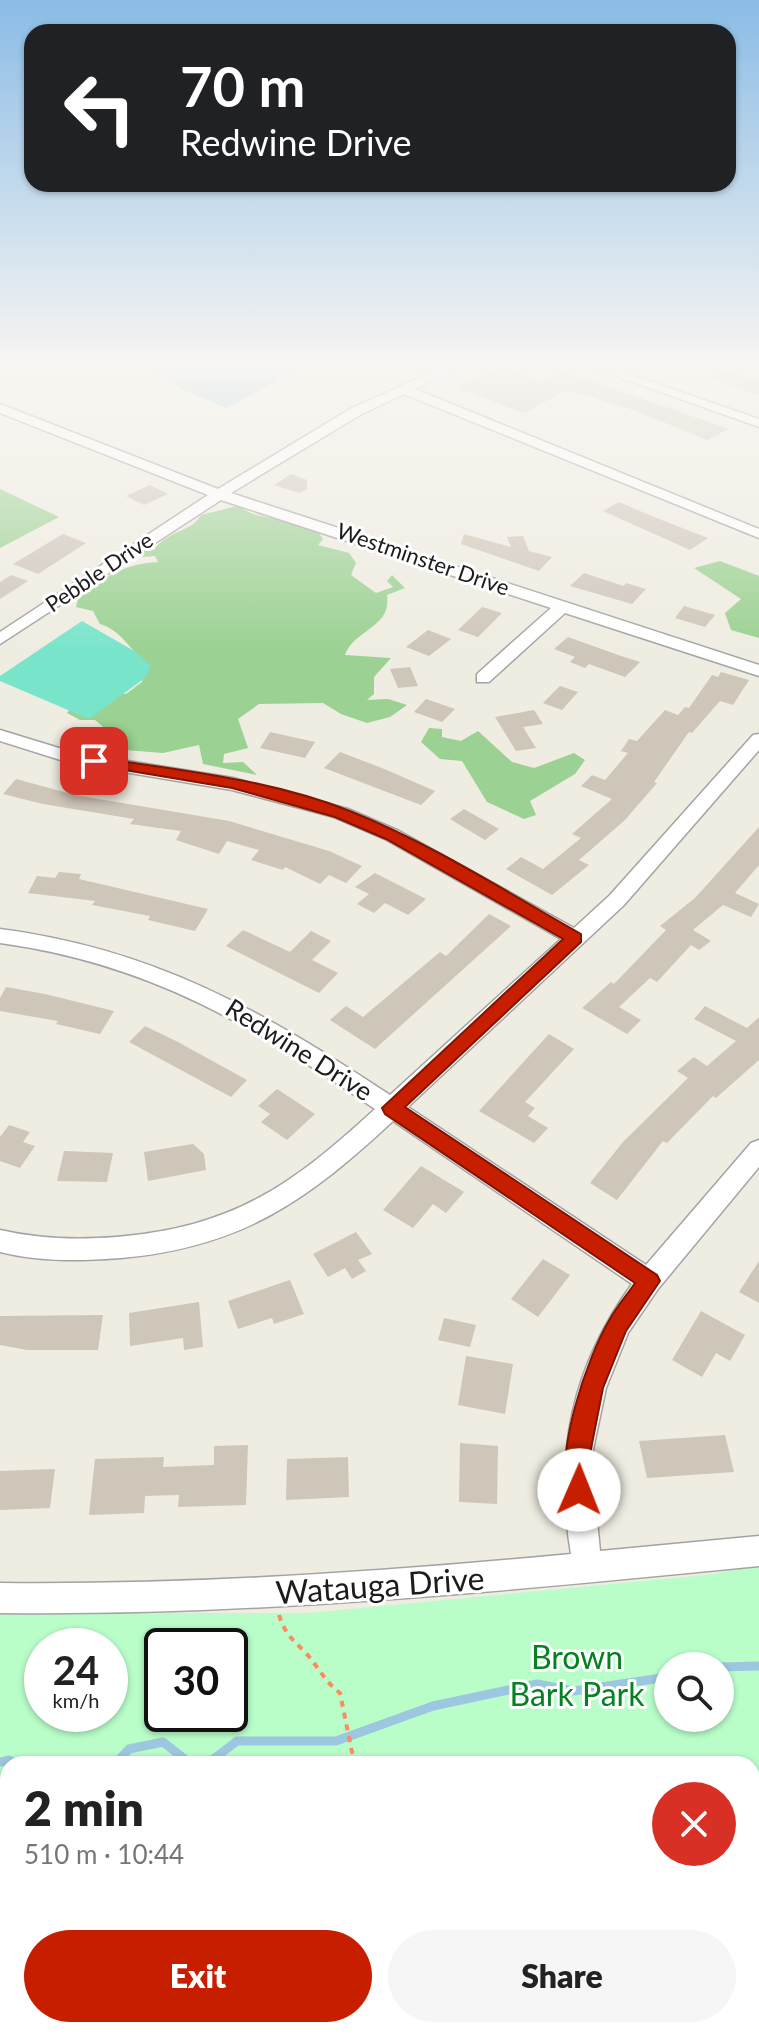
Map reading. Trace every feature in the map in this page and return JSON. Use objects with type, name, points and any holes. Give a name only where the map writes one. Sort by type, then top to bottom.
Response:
[{"type":"street","name":"Westminster Drive","points":[[139,462],[221,494],[759,671]]},
{"type":"street","name":"Pebble Drive","points":[[0,639],[150,537],[273,462]]},
{"type":"street","points":[[582,462],[759,534]]},
{"type":"street","points":[[483,678],[563,606]]},
{"type":"street","points":[[0,735],[70,757],[233,784],[341,813],[392,835],[575,938]]},
{"type":"street","points":[[0,1241],[79,1250],[208,1233],[283,1199],[329,1166],[617,900],[759,739]]},
{"type":"street","name":"Redwine Drive","points":[[0,936],[74,949],[217,999],[315,1054],[649,1281]]},
{"type":"street","points":[[588,1568],[580,1522],[577,1459],[592,1388],[617,1326],[649,1281],[759,1150]]},
{"type":"street","name":"Watauga Drive","points":[[0,1598],[193,1599],[500,1578],[759,1551]]},
{"type":"path","points":[[278,1613],[286,1636],[307,1654],[331,1688],[340,1693],[352,1752],[356,1756]]},
{"type":"green space","points":[[0,489],[59,517],[0,548]]},
{"type":"green space","points":[[237,506],[253,514],[315,528],[323,539],[318,545],[349,553],[356,563],[351,575],[376,593],[393,587],[387,581],[392,575],[405,588],[387,595],[384,615],[356,639],[345,655],[391,658],[374,677],[374,694],[367,700],[388,699],[407,705],[390,717],[367,723],[341,714],[323,703],[259,704],[238,719],[248,748],[224,754],[223,763],[243,762],[257,775],[203,764],[199,745],[163,753],[112,749],[115,737],[95,720],[80,720],[67,713],[78,702],[94,695],[126,694],[142,682],[146,663],[119,635],[100,624],[93,611],[76,607],[78,599],[115,573],[158,562],[155,556],[142,557],[143,551],[154,550],[165,539],[192,525],[201,515]]},
{"type":"green space","points":[[720,561],[759,576],[759,638],[731,630],[725,613],[741,599],[694,568]]},
{"type":"green space","points":[[82,621],[136,652],[151,666],[145,678],[89,719],[0,681],[0,676]]},
{"type":"green space","points":[[429,728],[442,729],[442,737],[461,741],[478,731],[512,762],[534,768],[574,753],[585,760],[575,774],[530,801],[536,815],[524,819],[487,802],[462,761],[440,759],[421,742]]},
{"type":"green space","name":"Brown Bark Park","points":[[759,1566],[759,1756],[0,1756],[0,1613],[310,1613],[706,1575]]},
{"type":"building","points":[[291,474],[307,480],[307,489],[299,493],[274,485]]},
{"type":"building","points":[[150,485],[168,494],[144,505],[126,496]]},
{"type":"building","points":[[619,502],[708,538],[690,550],[603,511]]},
{"type":"building","points":[[63,534],[86,543],[38,574],[13,564]]},
{"type":"building","points":[[464,534],[511,547],[507,537],[523,536],[529,551],[552,557],[539,571],[461,544]]},
{"type":"building","points":[[584,573],[624,586],[626,583],[646,589],[632,604],[570,586]]},
{"type":"building","points":[[11,575],[28,581],[0,599],[0,582]]},
{"type":"building","points":[[684,606],[715,615],[705,627],[675,618]]},
{"type":"building","points":[[482,607],[502,613],[478,637],[458,630]]},
{"type":"building","points":[[428,630],[451,639],[429,656],[406,647]]},
{"type":"building","points":[[568,637],[640,662],[625,677],[589,664],[585,668],[570,662],[575,657],[554,649]]},
{"type":"building","points":[[410,667],[418,686],[398,688],[390,669]]},
{"type":"building","points":[[721,672],[749,680],[733,705],[720,701],[692,733],[689,732],[654,782],[657,783],[625,820],[579,860],[589,865],[552,895],[506,869],[521,857],[543,869],[581,838],[572,834],[612,799],[581,786],[592,775],[605,780],[628,753],[621,751],[629,739],[637,741],[665,710],[678,715],[685,707],[689,708],[712,675],[718,677]]},
{"type":"building","points":[[560,686],[578,692],[562,710],[543,703]]},
{"type":"building","points":[[426,699],[455,709],[442,722],[414,712]]},
{"type":"building","points":[[534,710],[543,724],[523,727],[536,748],[516,751],[495,717]]},
{"type":"building","points":[[270,732],[315,742],[305,758],[260,748]]},
{"type":"building","points":[[340,752],[435,791],[421,805],[324,768]]},
{"type":"building","points":[[16,779],[75,795],[229,821],[329,851],[362,866],[346,883],[329,875],[320,884],[285,867],[283,870],[251,860],[259,850],[227,841],[219,854],[176,840],[181,831],[130,824],[134,819],[3,794]]},
{"type":"building","points":[[464,809],[499,829],[485,840],[450,819]]},
{"type":"building","points":[[759,827],[759,865],[735,893],[759,904],[751,917],[723,905],[693,930],[711,941],[699,950],[691,945],[657,982],[650,978],[619,1007],[641,1020],[627,1034],[582,1008],[611,982],[614,984],[666,930],[660,926],[695,898]]},
{"type":"building","points":[[59,872],[81,874],[79,879],[208,909],[195,931],[148,920],[150,916],[92,905],[95,901],[28,893],[37,876],[55,878]]},
{"type":"building","points":[[375,873],[426,899],[408,915],[385,903],[374,913],[357,904],[369,894],[355,887]]},
{"type":"building","points":[[489,914],[511,926],[375,1049],[330,1020],[346,1006],[363,1017],[440,952],[446,956]]},
{"type":"building","points":[[243,930],[290,952],[311,931],[331,941],[312,960],[338,973],[319,993],[226,946]]},
{"type":"building","points":[[6,987],[114,1011],[100,1034],[56,1024],[58,1021],[0,1011],[0,998]]},
{"type":"building","points":[[705,1006],[747,1028],[759,1017],[759,1060],[716,1098],[713,1096],[667,1143],[663,1141],[617,1200],[590,1183],[623,1142],[688,1078],[677,1071],[694,1057],[707,1066],[736,1041],[694,1019]]},
{"type":"building","points":[[145,1026],[247,1080],[231,1097],[129,1042]]},
{"type":"building","points":[[549,1034],[574,1049],[525,1102],[535,1108],[528,1116],[548,1128],[534,1143],[479,1111]]},
{"type":"building","points":[[277,1089],[315,1114],[287,1140],[261,1122],[270,1114],[258,1106]]},
{"type":"building","points":[[9,1125],[30,1132],[23,1142],[35,1146],[20,1168],[0,1161],[0,1137]]},
{"type":"building","points":[[193,1144],[204,1154],[206,1170],[148,1181],[144,1152]]},
{"type":"building","points":[[64,1151],[113,1153],[107,1182],[57,1181]]},
{"type":"building","points":[[421,1166],[464,1192],[446,1213],[433,1204],[413,1228],[383,1210]]},
{"type":"building","points":[[356,1232],[372,1254],[358,1260],[366,1271],[352,1279],[345,1268],[328,1277],[313,1254]]},
{"type":"building","points":[[543,1259],[570,1275],[538,1317],[511,1299]]},
{"type":"building","points":[[759,1261],[759,1303],[739,1292]]},
{"type":"building","points":[[290,1280],[304,1314],[274,1324],[272,1318],[238,1329],[228,1301]]},
{"type":"building","points":[[199,1302],[203,1347],[184,1350],[183,1338],[130,1346],[129,1313]]},
{"type":"building","points":[[701,1311],[745,1335],[730,1361],[716,1353],[702,1377],[672,1360]]},
{"type":"building","points":[[103,1315],[98,1350],[27,1350],[0,1345],[0,1316]]},
{"type":"building","points":[[444,1318],[476,1325],[470,1347],[438,1340]]},
{"type":"building","points":[[466,1356],[513,1364],[505,1414],[458,1405]]},
{"type":"building","points":[[725,1435],[734,1472],[647,1478],[639,1441]]},
{"type":"building","points":[[460,1443],[498,1446],[497,1504],[459,1502]]},
{"type":"building","points":[[248,1445],[246,1505],[178,1507],[179,1495],[145,1496],[144,1513],[89,1515],[95,1459],[164,1457],[163,1467],[214,1465],[214,1446]]},
{"type":"building","points":[[348,1457],[349,1497],[286,1500],[287,1459]]},
{"type":"building","points":[[55,1469],[50,1508],[0,1510],[0,1471]]},
{"type":"waterway","points":[[734,1667],[759,1666]]},
{"type":"waterway","points":[[217,1756],[237,1741],[336,1741],[433,1706],[537,1684],[574,1691],[654,1679]]},
{"type":"waterway","points":[[122,1756],[129,1749],[163,1742],[181,1756]]},
{"type":"route","points":[[94,761],[233,784],[341,813],[392,835],[575,938],[392,1108],[649,1281],[617,1326],[592,1388],[577,1459],[579,1490]]}]
